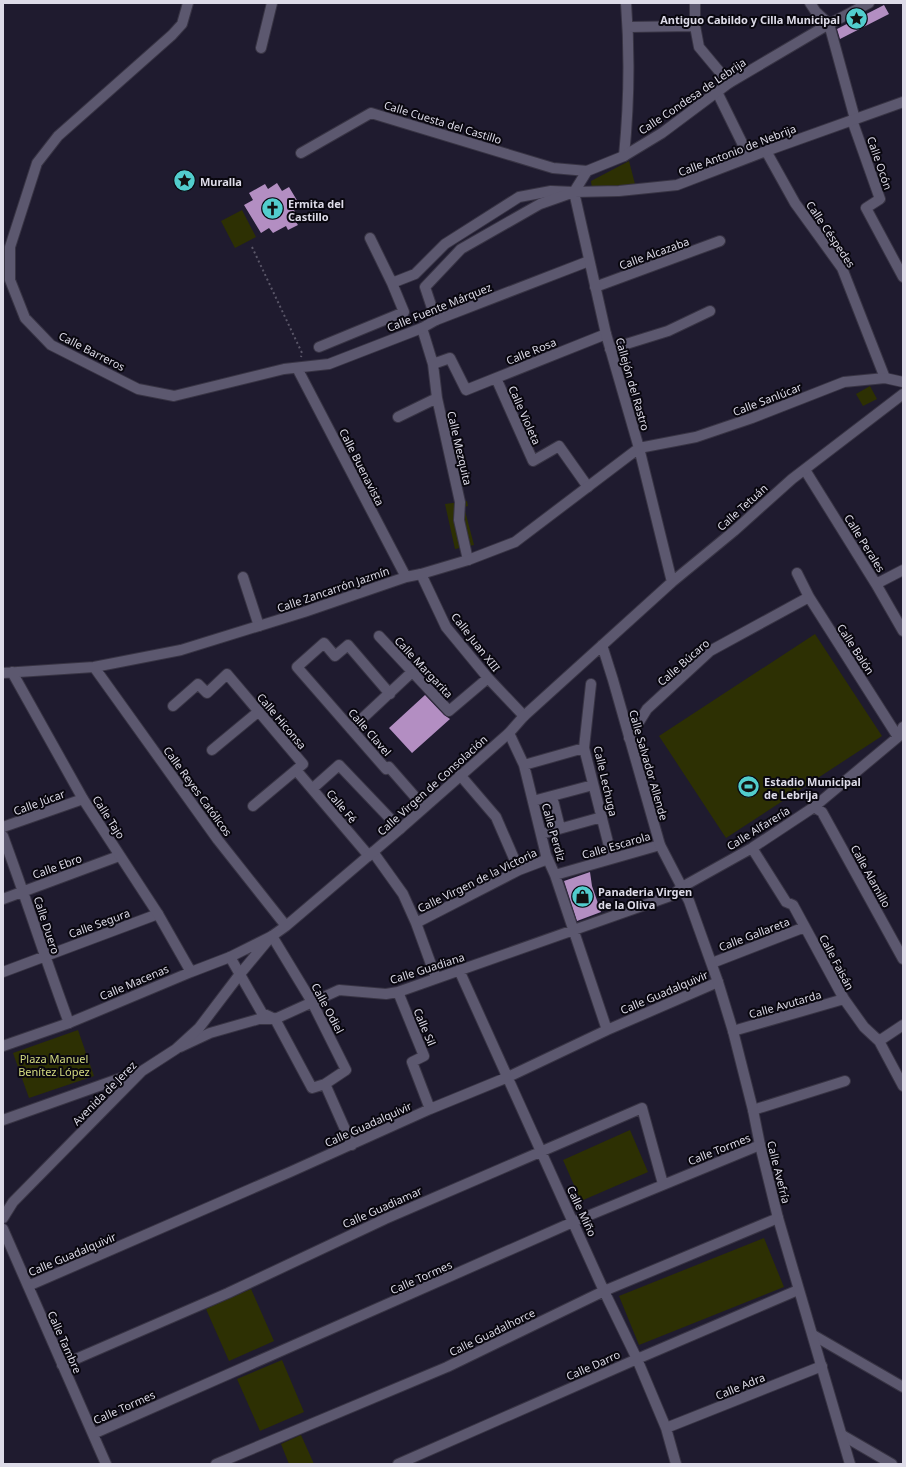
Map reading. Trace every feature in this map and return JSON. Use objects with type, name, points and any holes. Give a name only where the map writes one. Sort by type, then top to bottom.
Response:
[{"type":"street","name":"Calle Barreros","points":[[188,3],[182,24],[172,35],[58,136],[37,163],[10,247],[10,280],[25,318],[51,345],[138,389],[174,396],[284,369],[297,368]]},
{"type":"street","points":[[261,48],[272,3]]},
{"type":"street","points":[[624,156],[628,107],[628,27],[626,3]]},
{"type":"street","points":[[695,3],[695,26],[699,47],[729,83]]},
{"type":"street","points":[[810,3],[816,12],[829,24]]},
{"type":"street","name":"Calle Condesa de Lebrija","points":[[587,171],[624,156],[662,133],[729,83],[829,24],[869,3]]},
{"type":"street","name":"Calle Ocón","points":[[829,24],[854,120],[880,199],[866,208],[903,277]]},
{"type":"street","points":[[628,27],[695,26]]},
{"type":"street","points":[[717,92],[749,158]]},
{"type":"street","name":"Calle Antonio de Nebrija","points":[[574,192],[619,191],[677,185],[766,151],[903,102]]},
{"type":"street","name":"Calle Cuesta del Castillo","points":[[301,153],[371,113],[553,168],[587,171]]},
{"type":"street","name":"Calle Céspedes","points":[[766,151],[795,203],[842,268],[885,378]]},
{"type":"street","points":[[436,320],[425,287],[462,249],[540,204],[574,192],[587,171]]},
{"type":"street","points":[[392,283],[415,274],[444,244],[519,197],[551,191],[574,192]]},
{"type":"street","name":"Callejón del Rastro","points":[[574,192],[606,334],[639,448],[672,582]]},
{"type":"street","points":[[319,347],[404,312],[392,283],[370,238]]},
{"type":"street","name":"Calle Alcazaba","points":[[595,287],[720,241]]},
{"type":"street","name":"Calle Fuente Márquez","points":[[297,368],[329,364],[422,328],[436,320],[589,261]]},
{"type":"street","points":[[610,349],[668,331],[710,311]]},
{"type":"street","name":"Calle Mezquita","points":[[422,328],[433,364],[437,398],[460,502],[459,520],[468,560]]},
{"type":"street","name":"Calle Rosa","points":[[433,364],[450,358],[466,390],[606,334]]},
{"type":"street","name":"Calle Buenavista","points":[[297,368],[406,577]]},
{"type":"street","name":"Calle Violeta","points":[[496,378],[533,462],[559,446],[588,487]]},
{"type":"street","name":"Calle Sanlúcar","points":[[639,448],[696,438],[844,382],[885,378],[903,382]]},
{"type":"street","name":"Calle Tetuán","points":[[602,645],[672,582],[734,531],[792,479],[903,394]]},
{"type":"street","points":[[398,417],[437,398]]},
{"type":"street","name":"Calle Zancarrón Jazmín","points":[[8,672],[94,667],[182,650],[406,577],[423,579],[515,542],[639,448]]},
{"type":"street","name":"Calle Perales","points":[[805,470],[876,584],[903,631]]},
{"type":"street","points":[[876,584],[903,570]]},
{"type":"street","name":"Calle Balón","points":[[797,573],[809,597],[898,737]]},
{"type":"street","points":[[243,577],[259,626]]},
{"type":"street","name":"Calle Juan XIII","points":[[423,579],[446,627],[488,678],[524,716]]},
{"type":"street","name":"Calle Búcaro","points":[[629,738],[647,709],[710,651],[809,597]]},
{"type":"street","name":"Calle Margarita","points":[[379,636],[449,712],[488,678]]},
{"type":"street","name":"Calle Clavel","points":[[390,694],[348,645],[335,656],[324,643],[297,667],[386,769],[389,766],[424,808]]},
{"type":"street","name":"Calle Virgen de Consolación","points":[[272,936],[286,926],[424,808],[508,733],[524,716],[602,645]]},
{"type":"street","name":"Calle Salvador Allende","points":[[602,645],[660,845],[682,887]]},
{"type":"street","name":"Calle Reyes Católicos","points":[[94,667],[218,840],[286,926]]},
{"type":"street","name":"Calle Tajo","points":[[8,672],[83,799],[158,914],[191,972]]},
{"type":"street","points":[[351,729],[412,672]]},
{"type":"street","name":"Calle Hiconsa","points":[[172,706],[198,684],[207,693],[227,674],[259,711],[299,767],[312,789]]},
{"type":"street","name":"Calle Lechuga","points":[[591,684],[584,748],[612,858]]},
{"type":"street","points":[[212,750],[259,711]]},
{"type":"street","points":[[898,737],[903,727]]},
{"type":"street","name":"Calle Perdiz","points":[[508,733],[524,765],[548,859],[555,875],[606,1030]]},
{"type":"street","name":"Calle Alfarería","points":[[682,887],[752,848],[814,807],[898,737]]},
{"type":"street","points":[[524,765],[584,748]]},
{"type":"street","points":[[312,789],[339,765],[400,829]]},
{"type":"street","points":[[253,806],[299,767]]},
{"type":"street","points":[[460,775],[496,817],[520,870]]},
{"type":"street","points":[[533,801],[593,785]]},
{"type":"street","name":"Calle Fé","points":[[312,789],[371,854],[403,894],[416,923],[436,978]]},
{"type":"street","points":[[552,796],[560,828]]},
{"type":"street","name":"Calle Júcar","points":[[3,827],[83,799]]},
{"type":"street","name":"Calle Alamillo","points":[[814,807],[822,812],[903,959]]},
{"type":"street","points":[[541,834],[602,817]]},
{"type":"street","name":"Calle Duero","points":[[3,836],[44,956],[69,1022]]},
{"type":"street","name":"Calle Escarola","points":[[555,875],[660,845]]},
{"type":"street","name":"Calle Faisán","points":[[752,848],[786,902],[793,905],[844,999],[864,1028],[879,1040],[903,1086]]},
{"type":"street","name":"Calle Ebro","points":[[3,899],[120,856]]},
{"type":"street","name":"Calle Virgen de la Victoria","points":[[416,923],[520,870],[548,859]]},
{"type":"street","name":"Calle Guadiana","points":[[176,1049],[210,1034],[259,1019],[275,1019],[339,990],[386,994],[398,992],[673,895],[682,887]]},
{"type":"street","name":"Calle Avefría","points":[[682,887],[689,901],[712,963],[733,1031],[778,1218],[850,1464]]},
{"type":"street","name":"Calle Segura","points":[[3,972],[158,914]]},
{"type":"street","name":"Calle Gallareta","points":[[712,963],[805,927]]},
{"type":"street","name":"Calle Macenas","points":[[3,1046],[69,1022],[230,957],[272,936]]},
{"type":"street","name":"Avenida de Jerez","points":[[3,1218],[14,1202],[142,1070],[176,1049],[199,1028],[240,974],[272,936]]},
{"type":"street","name":"Calle Odiel","points":[[272,936],[312,1002],[346,1070],[325,1084]]},
{"type":"street","points":[[230,957],[262,1013],[275,1019],[312,1088],[325,1084],[352,1145]]},
{"type":"street","name":"Calle Miño","points":[[459,970],[604,1291],[637,1359],[666,1428],[676,1464]]},
{"type":"street","name":"Calle Guadalquivir","points":[[28,1286],[352,1145],[430,1109],[508,1076],[606,1030],[718,982]]},
{"type":"street","name":"Calle Sil","points":[[398,992],[424,1056],[412,1062],[430,1109]]},
{"type":"street","name":"Calle Avutarda","points":[[733,1031],[844,999]]},
{"type":"street","points":[[879,1040],[903,1025]]},
{"type":"street","points":[[3,1120],[142,1070]]},
{"type":"street","points":[[753,1110],[845,1081]]},
{"type":"street","name":"Calle Guadiamar","points":[[62,1365],[228,1293],[385,1219],[642,1108],[663,1184]]},
{"type":"street","name":"Calle Tormes","points":[[93,1434],[574,1222],[760,1145]]},
{"type":"street","name":"Calle Guadalhorce","points":[[216,1464],[447,1367],[604,1291],[778,1218]]},
{"type":"street","name":"Calle Tambre","points":[[3,1228],[106,1464]]},
{"type":"street","name":"Calle Darro","points":[[398,1464],[798,1290]]},
{"type":"street","points":[[813,1335],[903,1387]]},
{"type":"street","name":"Calle Adra","points":[[666,1428],[822,1366]]},
{"type":"street","points":[[842,1435],[892,1464]]},
{"type":"path","points":[[252,248],[302,353]]},
{"type":"green space","points":[[629,161],[635,184],[592,189],[591,181]]},
{"type":"green space","points":[[242,210],[256,237],[235,248],[221,221]]},
{"type":"green space","points":[[870,386],[877,399],[863,406],[856,394]]},
{"type":"green space","points":[[467,501],[468,506],[464,507],[474,545],[455,549],[445,504]]},
{"type":"green space","name":"Estadio Municipal de Lebrija","points":[[815,634],[882,736],[726,838],[659,736]]},
{"type":"green space","name":"Plaza Manuel Benítez López","points":[[78,1030],[94,1076],[29,1098],[13,1053]]},
{"type":"green space","points":[[630,1130],[648,1172],[581,1201],[563,1160]]},
{"type":"green space","points":[[764,1238],[784,1287],[639,1345],[619,1296]]},
{"type":"green space","points":[[251,1289],[274,1341],[229,1361],[206,1309]]},
{"type":"green space","points":[[282,1360],[304,1412],[260,1431],[237,1379]]},
{"type":"green space","points":[[301,1435],[314,1464],[289,1464],[281,1444]]},
{"type":"building","points":[[884,5],[889,14],[840,39],[837,29]]},
{"type":"building","name":"Ermita del Castillo","points":[[277,183],[282,191],[289,187],[301,207],[294,210],[300,219],[296,222],[298,225],[288,230],[286,226],[273,233],[269,228],[261,233],[244,205],[253,200],[249,193],[265,184],[268,189]]},
{"type":"building","points":[[425,695],[444,715],[450,719],[412,753],[389,728]]},
{"type":"building","points":[[590,872],[592,886],[601,912],[577,921],[564,881]]},
{"type":"place","name":"Antiguo Cabildo y Cilla Municipal","points":[[856,19]]},
{"type":"place","name":"Muralla","points":[[185,181]]},
{"type":"place","name":"Ermita del Castillo","points":[[272,209]]},
{"type":"place","name":"Estadio Municipal de Lebrija","points":[[748,787]]},
{"type":"place","name":"Panaderia Virgen de la Oliva","points":[[582,897]]}]
